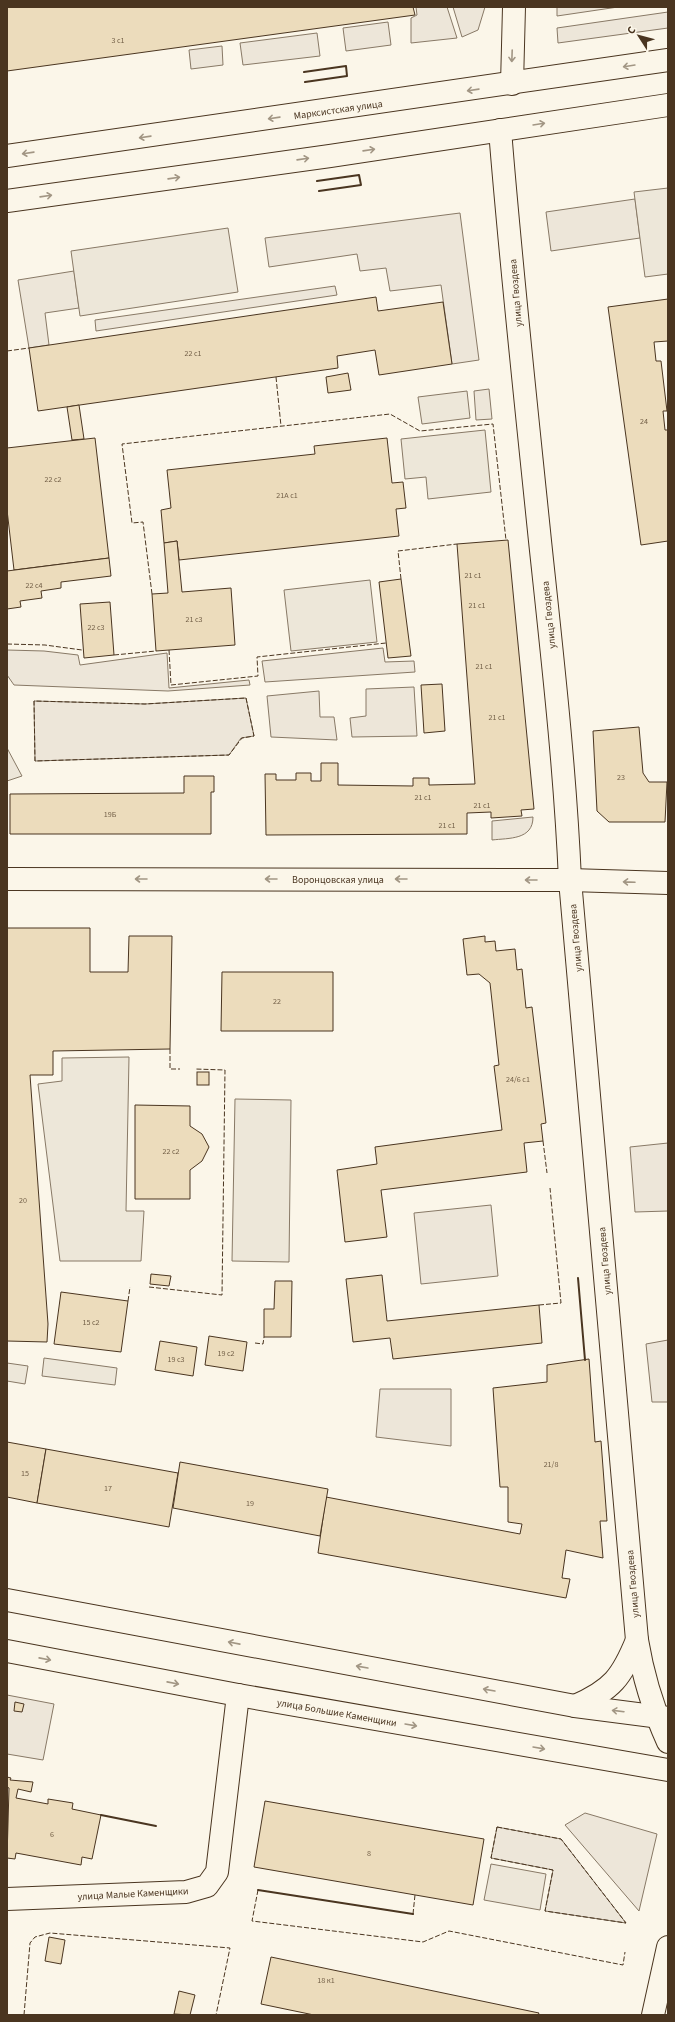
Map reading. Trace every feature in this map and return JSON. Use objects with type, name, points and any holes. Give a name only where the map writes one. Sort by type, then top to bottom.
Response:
[{"type":"main road","points":[[512,84],[514,7]]},
{"type":"main road","name":"Марксистская улица","points":[[7,156],[512,84],[668,60]]},
{"type":"main road","points":[[7,201],[668,105]]},
{"type":"main road","name":"улица Гвоздева","points":[[500,130],[523,377],[560,724],[568,820],[570,880],[637,1640],[645,1681],[662,1717],[668,1742]]},
{"type":"main road","name":"Воронцовская улица","points":[[7,879],[570,880],[668,883]]},
{"type":"main road","points":[[7,1600],[575,1706],[662,1717]]},
{"type":"main road","points":[[575,1706],[597,1696],[615,1682],[628,1662],[637,1640]]},
{"type":"main road","name":"улица Большие Каменщики","points":[[7,1652],[238,1695],[668,1770]]},
{"type":"main road","name":"улица Малые Каменщики","points":[[7,1899],[186,1892],[207,1886],[217,1872],[238,1695]]},
{"type":"main road","points":[[653,2015],[668,1948]]},
{"type":"shaded area","points":[[416,7],[447,7],[457,38],[411,43],[411,18],[417,15]]},
{"type":"shaded area","points":[[453,7],[485,7],[478,30],[462,37]]},
{"type":"shaded area","points":[[557,7],[618,7],[557,16]]},
{"type":"shaded area","points":[[668,12],[668,28],[558,43],[557,28]]},
{"type":"shaded area","points":[[388,22],[391,45],[346,51],[343,28]]},
{"type":"shaded area","points":[[317,33],[320,56],[243,65],[240,43]]},
{"type":"shaded area","points":[[222,46],[223,65],[191,69],[189,50]]},
{"type":"shaded area","points":[[668,188],[668,274],[645,277],[634,192]]},
{"type":"shaded area","points":[[635,199],[640,238],[551,251],[546,212]]},
{"type":"shaded area","points":[[460,213],[479,360],[452,364],[441,285],[390,291],[386,268],[360,271],[357,254],[269,267],[265,238]]},
{"type":"shaded area","points":[[228,228],[238,292],[80,316],[71,251]]},
{"type":"shaded area","points":[[74,271],[79,308],[45,313],[49,345],[29,348],[18,280]]},
{"type":"shaded area","points":[[335,286],[337,295],[96,331],[95,320]]},
{"type":"shaded area","points":[[489,389],[492,419],[476,420],[474,391]]},
{"type":"shaded area","points":[[467,391],[470,418],[422,424],[418,397]]},
{"type":"shaded area","points":[[485,430],[491,492],[428,499],[426,477],[405,479],[401,439]]},
{"type":"shaded area","points":[[370,580],[377,642],[291,651],[284,590]]},
{"type":"shaded area","points":[[383,648],[385,662],[414,661],[415,672],[265,682],[262,661]]},
{"type":"shaded area","points":[[7,650],[44,651],[78,655],[80,665],[167,653],[169,688],[249,680],[250,685],[168,691],[14,685],[7,675]]},
{"type":"shaded area","points":[[414,687],[417,736],[352,737],[350,718],[366,716],[366,689]]},
{"type":"shaded area","points":[[319,691],[320,717],[334,717],[337,740],[271,737],[267,696]]},
{"type":"shaded area","points":[[246,698],[254,736],[241,738],[229,755],[35,761],[34,701],[145,704]]},
{"type":"shaded area","points":[[7,748],[22,776],[7,781]]},
{"type":"shaded area","points":[[533,817],[532,825],[525,834],[512,838],[492,840],[492,821]]},
{"type":"shaded area","points":[[129,1057],[126,1211],[144,1211],[141,1261],[60,1261],[38,1084],[62,1081],[62,1058]]},
{"type":"shaded area","points":[[235,1099],[291,1100],[289,1262],[232,1261]]},
{"type":"shaded area","points":[[668,1143],[668,1211],[635,1212],[630,1147]]},
{"type":"shaded area","points":[[491,1205],[498,1276],[421,1284],[414,1213]]},
{"type":"shaded area","points":[[668,1340],[668,1402],[652,1402],[646,1344]]},
{"type":"shaded area","points":[[44,1358],[117,1368],[115,1385],[42,1376]]},
{"type":"shaded area","points":[[7,1363],[28,1366],[25,1384],[7,1381]]},
{"type":"shaded area","points":[[380,1389],[451,1389],[451,1446],[376,1437]]},
{"type":"shaded area","points":[[7,1695],[54,1704],[43,1760],[7,1754]]},
{"type":"shaded area","points":[[585,1813],[657,1834],[639,1911],[565,1825]]},
{"type":"shaded area","points":[[497,1827],[561,1839],[626,1923],[545,1911],[553,1870],[491,1858]]},
{"type":"shaded area","points":[[491,1864],[546,1874],[540,1910],[484,1900]]},
{"type":"building","points":[[7,7],[413,7],[415,15],[7,71]]},
{"type":"building","points":[[376,297],[378,311],[443,302],[452,364],[379,375],[375,350],[337,356],[338,368],[38,411],[29,348]]},
{"type":"building","points":[[668,299],[668,341],[654,342],[656,361],[661,361],[667,411],[663,411],[665,430],[668,430],[668,541],[641,545],[608,307]]},
{"type":"building","points":[[348,373],[351,390],[328,393],[326,377]]},
{"type":"building","points":[[79,405],[84,439],[72,440],[67,407]]},
{"type":"building","points":[[95,438],[109,558],[14,570],[7,510],[7,448]]},
{"type":"building","points":[[387,438],[392,483],[403,482],[406,508],[396,509],[399,536],[179,560],[177,541],[164,543],[161,510],[171,508],[167,470],[315,454],[314,446]]},
{"type":"building","points":[[508,540],[534,809],[521,810],[522,816],[491,818],[491,812],[467,813],[467,834],[266,835],[265,774],[276,774],[276,780],[296,780],[296,773],[311,773],[311,781],[321,781],[321,763],[338,763],[338,785],[413,786],[413,778],[429,778],[429,785],[475,784],[457,544]]},
{"type":"building","points":[[177,541],[182,592],[231,588],[235,645],[156,651],[152,594],[168,593],[164,543]]},
{"type":"building","points":[[109,558],[111,576],[61,582],[61,588],[41,591],[42,598],[20,601],[21,607],[7,609],[7,571]]},
{"type":"building","points":[[401,579],[411,656],[388,658],[379,582]]},
{"type":"building","points":[[110,602],[114,655],[84,658],[80,604]]},
{"type":"building","points":[[442,684],[445,731],[424,733],[421,685]]},
{"type":"building","points":[[639,727],[643,773],[649,782],[667,782],[665,822],[609,822],[597,811],[593,731]]},
{"type":"building","points":[[184,776],[214,776],[214,792],[211,792],[211,834],[10,834],[10,794],[184,793]]},
{"type":"building","points":[[7,928],[90,928],[90,972],[128,972],[129,936],[172,936],[170,1049],[53,1051],[53,1075],[30,1075],[48,1324],[47,1342],[7,1341]]},
{"type":"building","points":[[485,936],[485,942],[495,941],[496,951],[515,949],[517,970],[522,969],[526,1008],[532,1007],[546,1123],[541,1124],[543,1141],[524,1143],[527,1172],[381,1190],[387,1237],[345,1242],[337,1170],[377,1164],[375,1147],[502,1130],[494,1066],[499,1065],[490,983],[479,974],[467,975],[463,939]]},
{"type":"building","points":[[222,972],[333,972],[333,1031],[221,1031]]},
{"type":"building","points":[[197,1072],[209,1072],[209,1085],[197,1085]]},
{"type":"building","points":[[135,1105],[190,1106],[190,1126],[202,1134],[209,1147],[202,1161],[190,1170],[190,1199],[135,1199]]},
{"type":"building","points":[[151,1274],[171,1276],[169,1286],[150,1284]]},
{"type":"building","points":[[382,1275],[387,1321],[539,1305],[542,1343],[393,1359],[390,1338],[353,1342],[346,1279]]},
{"type":"building","points":[[275,1281],[292,1281],[291,1337],[264,1337],[264,1309],[274,1309]]},
{"type":"building","points":[[61,1292],[128,1301],[121,1352],[54,1344]]},
{"type":"building","points":[[209,1336],[247,1342],[243,1371],[205,1365]]},
{"type":"building","points":[[160,1341],[197,1347],[193,1376],[155,1370]]},
{"type":"building","points":[[589,1359],[595,1442],[601,1441],[607,1521],[600,1521],[603,1558],[566,1550],[562,1578],[570,1579],[566,1598],[318,1553],[326,1497],[520,1534],[522,1524],[508,1522],[508,1487],[500,1487],[493,1388],[547,1382],[547,1365]]},
{"type":"building","points":[[7,1442],[46,1449],[37,1503],[7,1497]]},
{"type":"building","points":[[46,1449],[178,1473],[169,1527],[37,1503]]},
{"type":"building","points":[[180,1462],[328,1489],[320,1536],[173,1508]]},
{"type":"building","points":[[15,1702],[24,1704],[22,1712],[14,1711]]},
{"type":"building","points":[[7,1777],[11,1778],[10,1780],[33,1782],[31,1792],[18,1789],[16,1798],[48,1804],[48,1799],[73,1803],[72,1809],[101,1815],[92,1859],[82,1857],[81,1865],[16,1853],[15,1859],[7,1858],[9,1788],[7,1787]]},
{"type":"building","points":[[265,1801],[484,1839],[473,1905],[254,1867]]},
{"type":"building","points":[[49,1937],[65,1940],[61,1964],[45,1961]]},
{"type":"building","points":[[271,1957],[539,2013],[538,2015],[314,2015],[261,2004]]},
{"type":"building","points":[[179,1991],[195,1995],[190,2015],[174,2014]]},
{"type":"fence","points":[[7,351],[29,348]]},
{"type":"fence","points":[[276,377],[281,426]]},
{"type":"fence","points":[[152,594],[143,522],[132,523],[122,444],[390,414],[420,431],[493,424],[506,540]]},
{"type":"fence","points":[[401,579],[398,551],[457,544]]},
{"type":"fence","points":[[169,650],[171,685],[258,676],[257,657],[386,643]]},
{"type":"fence","points":[[7,644],[45,645],[82,650]]},
{"type":"fence","points":[[114,655],[156,651]]},
{"type":"fence","points":[[246,698],[254,736],[242,738],[229,755],[35,761],[34,701],[145,704],[246,698]]},
{"type":"fence","points":[[170,1049],[170,1069],[180,1069]]},
{"type":"fence","points":[[149,1287],[222,1295],[225,1070],[195,1069]]},
{"type":"fence","points":[[543,1141],[547,1173]]},
{"type":"fence","points":[[539,1305],[561,1303],[550,1188]]},
{"type":"fence","points":[[128,1301],[130,1287]]},
{"type":"fence","points":[[255,1343],[263,1344],[264,1337]]},
{"type":"fence","points":[[497,1827],[561,1839],[626,1923],[545,1911],[553,1870],[491,1858],[497,1827]]},
{"type":"fence","points":[[258,1890],[252,1921],[423,1942],[449,1931],[623,1965],[625,1952]]},
{"type":"fence","points":[[413,1914],[415,1895]]},
{"type":"fence","points":[[24,2015],[30,1943],[35,1937],[50,1933],[230,1948],[216,2015]]},
{"type":"wall","points":[[304,72],[346,66],[347,76],[305,82]]},
{"type":"wall","points":[[317,181],[359,175],[361,185],[319,191]]},
{"type":"wall","points":[[578,1278],[585,1360]]},
{"type":"wall","points":[[101,1815],[156,1826]]},
{"type":"wall","points":[[258,1890],[413,1914]]}]
